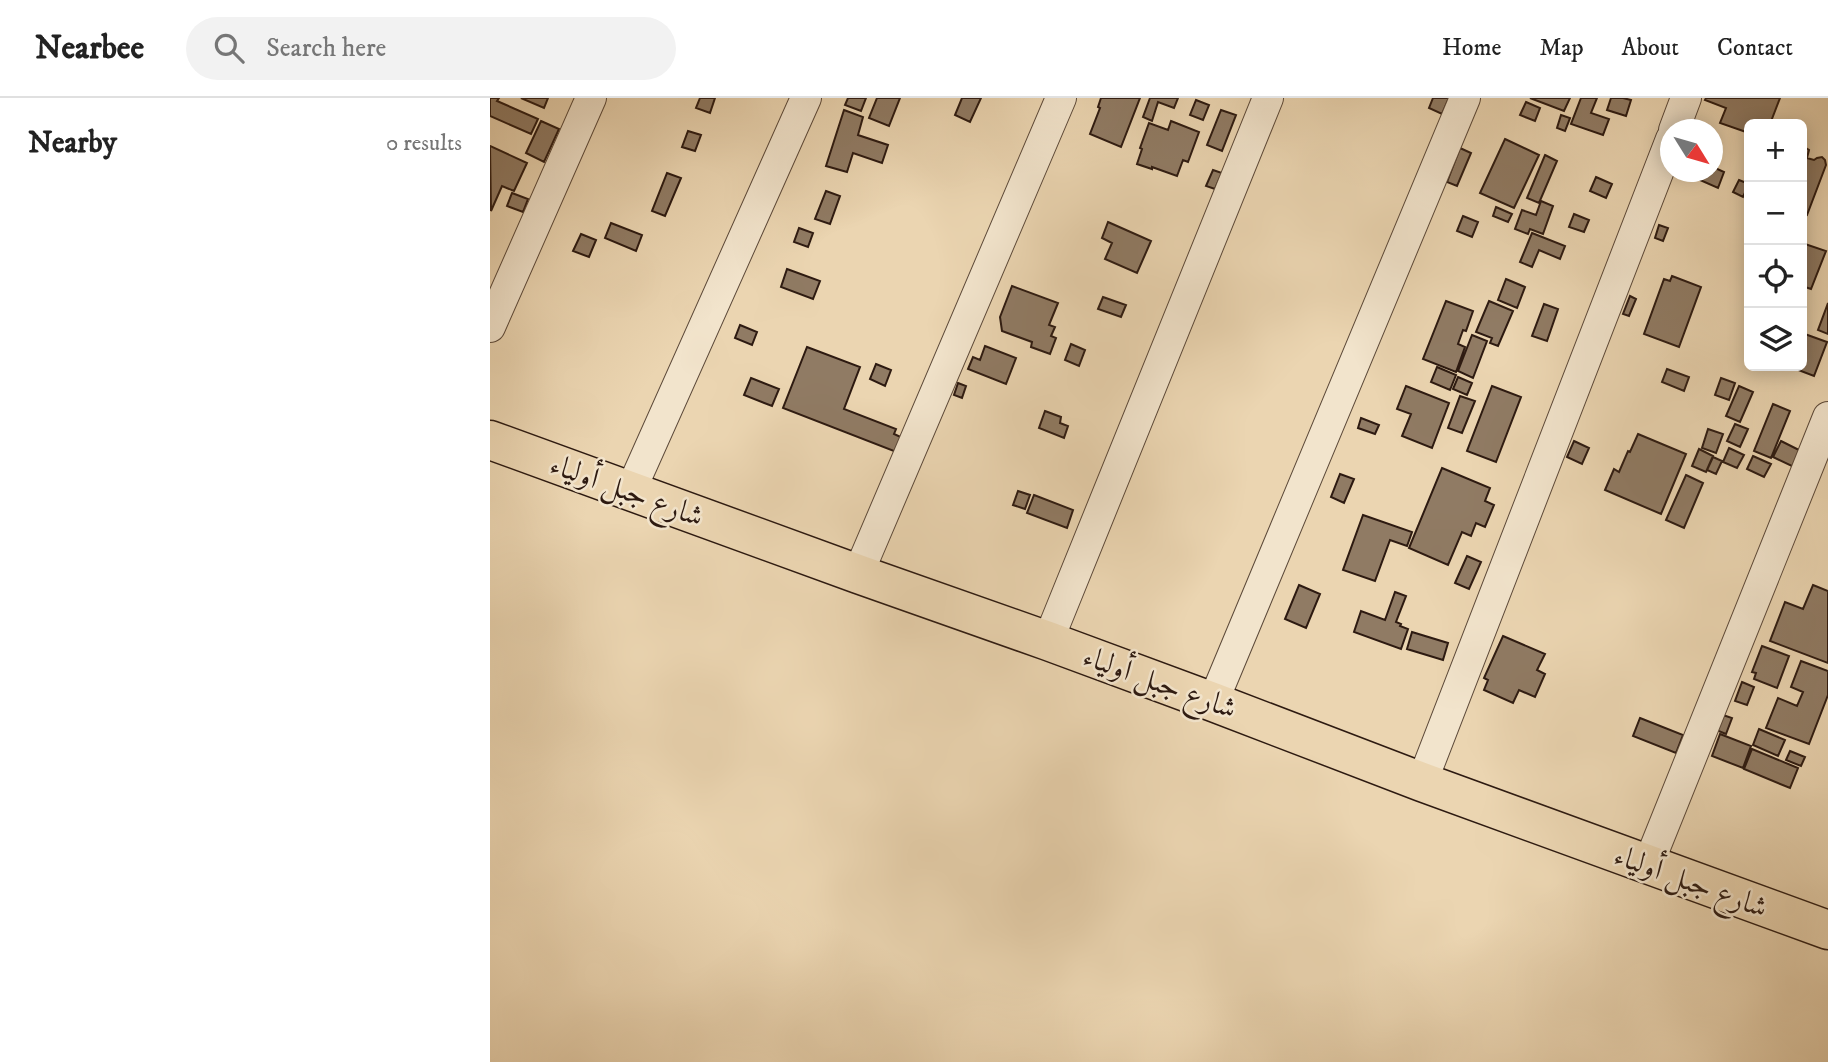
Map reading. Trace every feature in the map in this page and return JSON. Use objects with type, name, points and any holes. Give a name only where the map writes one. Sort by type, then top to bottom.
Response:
[{"type":"highway","name":"شارع جبل أولياء","points":[[490,440],[1048,640],[1422,782],[1828,930]]},
{"type":"street","points":[[490,327],[591,98]]},
{"type":"street","points":[[630,492],[806,98]]},
{"type":"street","points":[[858,574],[1061,98]]},
{"type":"street","points":[[1048,640],[1268,98]]},
{"type":"street","points":[[1213,702],[1465,98]]},
{"type":"street","points":[[1678,119],[1686,98]]},
{"type":"street","points":[[1422,782],[1660,167]]},
{"type":"street","points":[[1648,865],[1828,417]]},
{"type":"building","points":[[490,98],[499,98],[497,101],[538,119],[531,134],[490,116]]},
{"type":"building","points":[[521,98],[548,98],[544,108]]},
{"type":"building","points":[[700,98],[715,98],[710,113],[696,108]]},
{"type":"building","points":[[848,98],[866,98],[861,111],[845,105]]},
{"type":"building","points":[[877,98],[900,98],[889,126],[869,118]]},
{"type":"building","points":[[962,98],[981,98],[970,122],[955,115]]},
{"type":"building","points":[[1101,98],[1140,98],[1121,147],[1090,134]]},
{"type":"building","points":[[1150,98],[1178,98],[1174,108],[1158,102],[1152,121],[1143,117]]},
{"type":"building","points":[[1433,98],[1449,98],[1442,114],[1429,108]]},
{"type":"building","points":[[1530,98],[1570,98],[1564,111]]},
{"type":"building","points":[[1581,98],[1597,98],[1591,113],[1609,119],[1603,135],[1571,124]]},
{"type":"building","points":[[1611,98],[1631,100],[1626,116],[1607,110]]},
{"type":"building","points":[[1780,98],[1772,119],[1744,119],[1744,131],[1723,124],[1722,119],[1726,108],[1705,100]]},
{"type":"building","points":[[1196,100],[1209,105],[1203,120],[1190,115]]},
{"type":"building","points":[[1526,102],[1540,108],[1535,121],[1520,115]]},
{"type":"building","points":[[844,110],[863,117],[858,135],[888,145],[882,163],[853,153],[847,172],[826,166]]},
{"type":"building","points":[[1221,110],[1236,115],[1222,151],[1207,145]]},
{"type":"building","points":[[1561,115],[1570,118],[1565,131],[1557,128]]},
{"type":"building","points":[[541,121],[559,129],[544,162],[526,153]]},
{"type":"building","points":[[1171,121],[1199,132],[1188,162],[1183,160],[1177,176],[1137,164],[1149,123],[1168,130]]},
{"type":"building","points":[[688,131],[701,135],[695,151],[682,147]]},
{"type":"building","points":[[1505,139],[1539,155],[1514,208],[1480,193]]},
{"type":"building","points":[[490,146],[527,163],[514,191],[502,186],[491,211]]},
{"type":"building","points":[[1460,148],[1471,153],[1457,186],[1447,182]]},
{"type":"building","points":[[1545,155],[1557,161],[1539,203],[1527,198]]},
{"type":"building","points":[[1822,157],[1826,165],[1807,215],[1807,158],[1814,160]]},
{"type":"building","points":[[1213,170],[1222,173],[1215,189],[1206,186]]},
{"type":"building","points":[[667,173],[681,178],[665,216],[652,211]]},
{"type":"building","points":[[1596,177],[1612,184],[1606,198],[1590,191]]},
{"type":"building","points":[[1739,180],[1744,182],[1743,197],[1733,192]]},
{"type":"building","points":[[1704,182],[1720,182],[1718,188]]},
{"type":"building","points":[[826,191],[840,196],[830,224],[815,219]]},
{"type":"building","points":[[512,193],[528,199],[523,212],[507,206]]},
{"type":"building","points":[[1541,201],[1553,206],[1543,234],[1530,229],[1528,234],[1515,229],[1522,210],[1536,215]]},
{"type":"building","points":[[1496,207],[1512,214],[1508,222],[1493,216]]},
{"type":"building","points":[[1574,214],[1589,220],[1584,232],[1569,227]]},
{"type":"building","points":[[1463,216],[1478,222],[1472,237],[1457,231]]},
{"type":"building","points":[[1108,222],[1151,241],[1137,273],[1105,259],[1112,243],[1102,238]]},
{"type":"building","points":[[611,223],[642,235],[636,251],[605,238]]},
{"type":"building","points":[[1659,225],[1668,228],[1663,241],[1655,238]]},
{"type":"building","points":[[799,228],[813,233],[808,247],[794,242]]},
{"type":"building","points":[[1532,233],[1565,246],[1560,259],[1539,250],[1532,267],[1520,262]]},
{"type":"building","points":[[581,234],[596,240],[589,257],[573,251]]},
{"type":"building","points":[[1807,245],[1826,251],[1811,289],[1807,288]]},
{"type":"building","points":[[787,269],[820,281],[813,299],[781,287]]},
{"type":"building","points":[[1672,276],[1701,287],[1679,347],[1644,334],[1664,279],[1670,281]]},
{"type":"building","points":[[1506,279],[1525,287],[1517,308],[1498,300]]},
{"type":"building","points":[[1012,286],[1058,303],[1049,325],[1055,327],[1051,336],[1056,338],[1050,354],[1031,347],[1032,342],[1002,331],[1000,317]]},
{"type":"building","points":[[1630,296],[1636,299],[1629,316],[1623,314]]},
{"type":"building","points":[[1103,297],[1126,305],[1121,317],[1098,309]]},
{"type":"building","points":[[1446,301],[1473,311],[1458,344],[1465,347],[1456,372],[1423,359]]},
{"type":"building","points":[[1489,301],[1513,311],[1498,346],[1490,343],[1492,338],[1476,332]]},
{"type":"building","points":[[1828,303],[1828,334],[1818,330]]},
{"type":"building","points":[[1544,304],[1558,309],[1547,341],[1532,336]]},
{"type":"building","points":[[740,325],[757,332],[752,345],[735,338]]},
{"type":"building","points":[[1472,335],[1487,341],[1473,378],[1458,371]]},
{"type":"building","points":[[1807,335],[1827,342],[1814,376],[1801,371],[1807,371]]},
{"type":"building","points":[[1071,344],[1085,350],[1079,366],[1065,360]]},
{"type":"building","points":[[985,346],[1016,358],[1006,384],[968,369],[973,357],[980,360]]},
{"type":"building","points":[[807,347],[860,367],[844,409],[896,429],[894,434],[905,439],[899,453],[783,408]]},
{"type":"building","points":[[876,364],[891,370],[885,386],[870,379]]},
{"type":"building","points":[[1437,367],[1456,375],[1450,390],[1431,382]]},
{"type":"building","points":[[1667,369],[1689,377],[1684,391],[1662,382]]},
{"type":"building","points":[[1458,377],[1472,383],[1467,395],[1453,389]]},
{"type":"building","points":[[751,378],[779,389],[772,406],[744,395]]},
{"type":"building","points":[[1721,378],[1735,383],[1729,400],[1715,395]]},
{"type":"building","points":[[958,383],[966,386],[962,398],[954,395]]},
{"type":"building","points":[[1406,386],[1449,403],[1432,448],[1402,436],[1411,414],[1397,409]]},
{"type":"building","points":[[1492,386],[1521,397],[1496,462],[1467,451]]},
{"type":"building","points":[[1739,386],[1753,392],[1740,422],[1726,416]]},
{"type":"building","points":[[1460,396],[1475,401],[1462,433],[1448,428]]},
{"type":"building","points":[[1773,404],[1790,411],[1771,458],[1754,451]]},
{"type":"building","points":[[1045,411],[1061,417],[1060,423],[1068,426],[1064,438],[1039,428]]},
{"type":"building","points":[[1361,418],[1379,425],[1375,434],[1358,428]]},
{"type":"building","points":[[1735,424],[1748,429],[1740,447],[1727,441]]},
{"type":"building","points":[[1708,429],[1723,434],[1716,453],[1702,448]]},
{"type":"building","points":[[1638,434],[1686,454],[1661,514],[1605,490],[1614,469],[1619,472]]},
{"type":"building","points":[[1574,441],[1589,448],[1582,464],[1567,457]]},
{"type":"building","points":[[1781,441],[1803,452],[1796,468],[1773,457]]},
{"type":"building","points":[[1729,448],[1744,455],[1737,468],[1723,462]]},
{"type":"building","points":[[1699,449],[1713,456],[1706,472],[1692,466]]},
{"type":"building","points":[[1753,456],[1771,464],[1764,477],[1747,469]]},
{"type":"building","points":[[1713,457],[1722,461],[1716,474],[1707,470]]},
{"type":"building","points":[[1442,468],[1490,488],[1485,501],[1494,505],[1485,527],[1476,523],[1471,536],[1462,532],[1448,565],[1409,548]]},
{"type":"building","points":[[1340,474],[1354,479],[1344,503],[1331,497]]},
{"type":"building","points":[[1686,475],[1703,483],[1684,528],[1666,520]]},
{"type":"building","points":[[1018,491],[1030,495],[1025,509],[1013,505]]},
{"type":"building","points":[[1034,495],[1073,510],[1067,528],[1027,513]]},
{"type":"building","points":[[1363,515],[1412,532],[1407,546],[1390,540],[1375,581],[1343,570]]},
{"type":"building","points":[[1467,556],[1481,562],[1469,589],[1455,583]]},
{"type":"building","points":[[1299,585],[1320,594],[1306,628],[1285,619]]},
{"type":"building","points":[[1813,585],[1828,591],[1828,663],[1770,641],[1785,602],[1803,609]]},
{"type":"building","points":[[1395,592],[1406,596],[1396,622],[1408,629],[1401,649],[1354,632],[1361,611],[1385,620]]},
{"type":"building","points":[[1412,632],[1448,643],[1443,660],[1407,649]]},
{"type":"building","points":[[1503,636],[1545,654],[1537,670],[1545,674],[1535,697],[1519,690],[1513,703],[1484,690],[1488,680],[1484,678]]},
{"type":"building","points":[[1762,646],[1789,656],[1777,688],[1754,679],[1756,673],[1752,672]]},
{"type":"building","points":[[1801,661],[1828,671],[1828,695],[1809,744],[1766,728],[1778,698],[1797,706],[1803,692],[1791,687]]},
{"type":"building","points":[[1742,682],[1754,687],[1747,705],[1735,701]]},
{"type":"building","points":[[1723,715],[1732,718],[1726,734],[1716,730]]},
{"type":"building","points":[[1640,718],[1683,735],[1676,753],[1633,736]]},
{"type":"building","points":[[1759,729],[1785,740],[1778,756],[1753,745]]},
{"type":"building","points":[[1720,734],[1751,746],[1743,768],[1712,756]]},
{"type":"building","points":[[1752,749],[1798,768],[1790,788],[1744,769]]},
{"type":"building","points":[[1790,751],[1805,757],[1801,766],[1786,760]]}]
